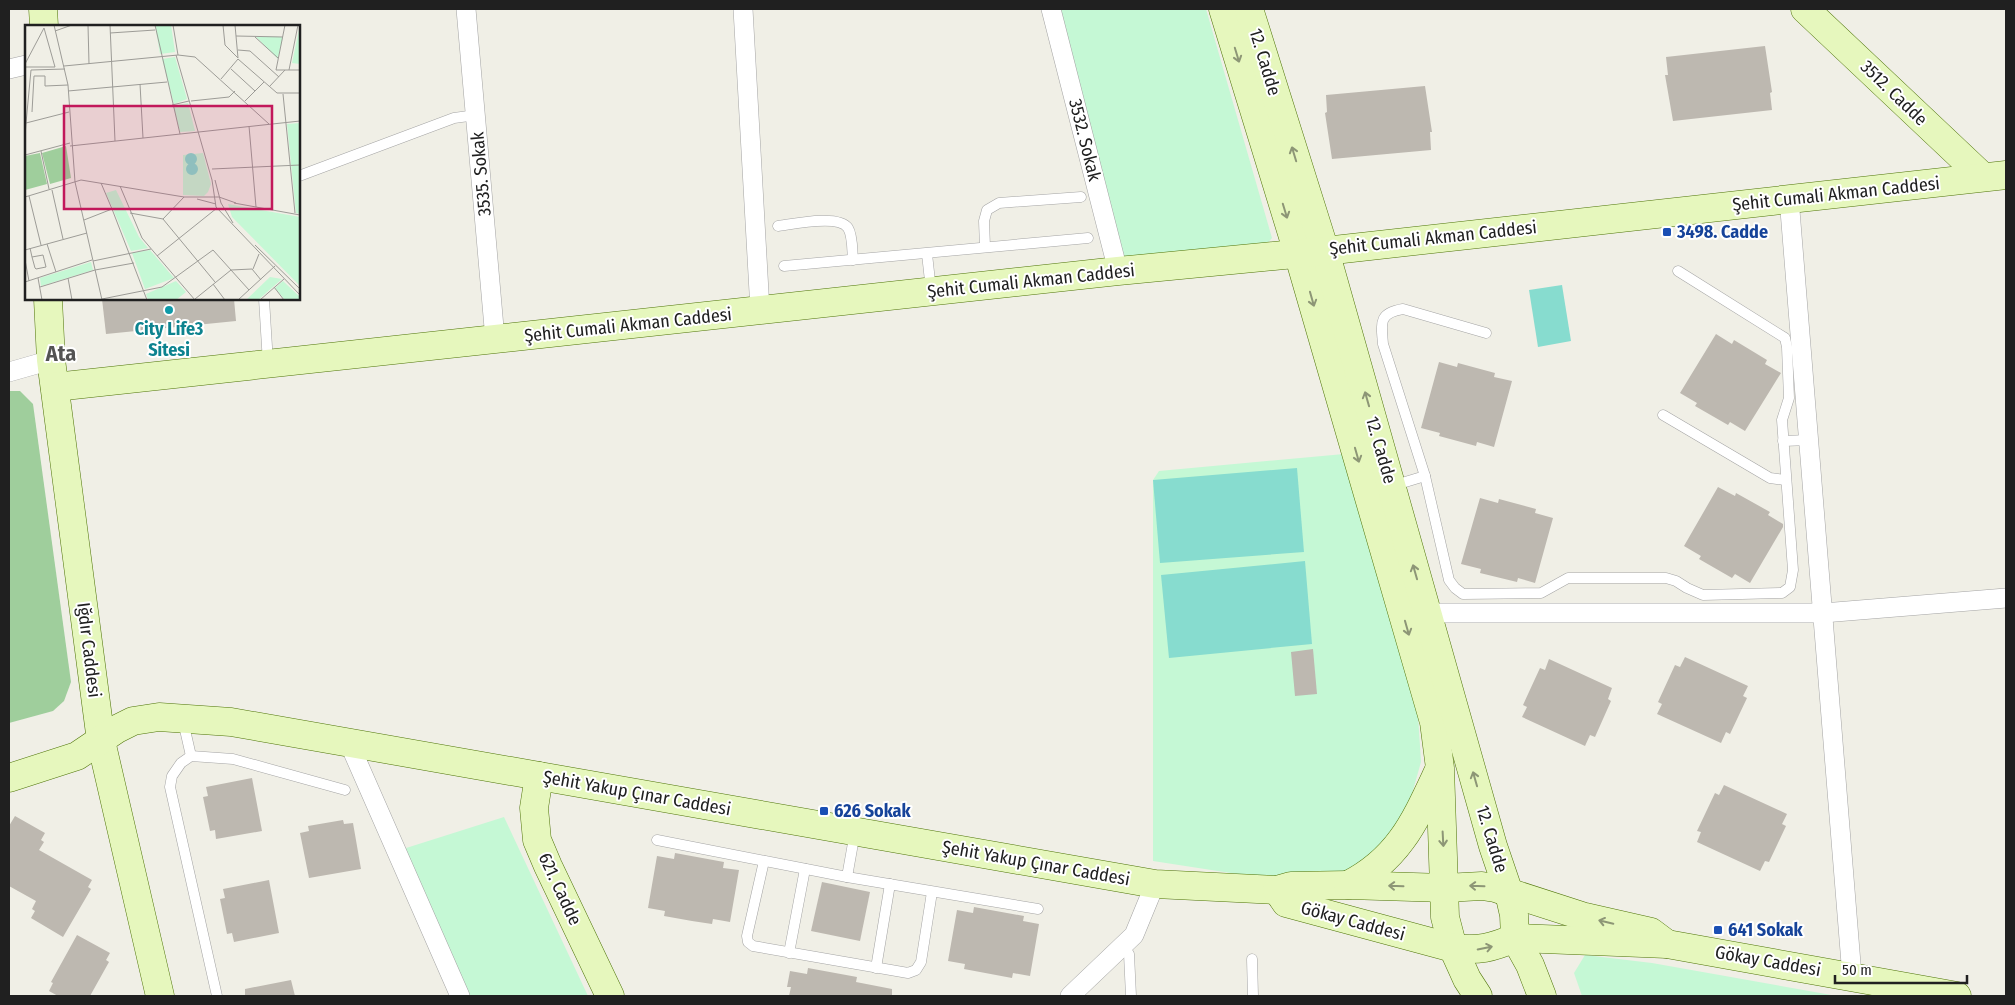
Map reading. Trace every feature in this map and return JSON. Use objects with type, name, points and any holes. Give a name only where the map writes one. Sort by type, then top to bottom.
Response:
[{"type":"main road","points":[[43,9],[44,25]]},
{"type":"main road","name":"12. Cadde","points":[[1223,9],[1298,252],[1434,722],[1440,768],[1445,888]]},
{"type":"main road","name":"12. Cadde","points":[[1248,9],[1325,251],[1493,846],[1509,893]]},
{"type":"main road","name":"3512. Cadde","points":[[1805,9],[1994,176]]},
{"type":"main road","name":"Şehit Cumali Akman Caddesi","points":[[53,374],[268,364],[1298,252],[1325,251],[1994,176]]},
{"type":"main road","name":"Iğdır Caddesi","points":[[48,300],[53,374],[100,740],[160,996]]},
{"type":"main road","name":"Şehit Yakup Çınar Caddesi","points":[[9,778],[77,756],[117,729],[133,721],[159,717],[231,722],[1154,884],[1277,890]]},
{"type":"main road","points":[[1348,885],[1368,873],[1394,850],[1409,830],[1440,768]]},
{"type":"main road","name":"621. Cadde","points":[[540,776],[534,808],[537,840],[610,996]]},
{"type":"main road","name":"Gökay Caddesi","points":[[1445,888],[1348,885],[1291,886],[1277,890],[1286,903],[1453,948]]},
{"type":"main road","points":[[1473,994],[1453,948],[1445,917],[1445,888],[1482,886],[1509,893],[1514,915],[1516,938],[1542,996]]},
{"type":"main road","name":"Gökay Caddesi","points":[[1509,893],[1585,917],[1651,932],[1667,944]]},
{"type":"main road","points":[[1453,948],[1472,950],[1495,946],[1516,938]]},
{"type":"main road","name":"Gökay Caddesi","points":[[1516,938],[1667,944],[1956,996]]},
{"type":"street","name":"3535. Sokak","points":[[466,9],[495,339]]},
{"type":"street","points":[[743,9],[760,310]]},
{"type":"street","name":"3532. Sokak","points":[[1051,9],[1118,272]]},
{"type":"street","points":[[9,69],[25,65]]},
{"type":"street","points":[[1789,198],[1852,976]]},
{"type":"street","points":[[9,372],[53,374]]},
{"type":"street","points":[[1427,613],[1822,613],[2006,598]]},
{"type":"street","points":[[349,743],[460,996]]},
{"type":"street","points":[[1070,996],[1134,935],[1154,884]]},
{"type":"lane","points":[[300,176],[454,118],[476,115]]},
{"type":"lane","points":[[985,247],[985,216],[987,210],[999,203],[1081,197]]},
{"type":"lane","points":[[778,226],[831,220],[843,223],[848,229],[853,260]]},
{"type":"lane","points":[[784,266],[1088,238]]},
{"type":"lane","points":[[927,254],[931,292]]},
{"type":"lane","points":[[1486,333],[1403,309],[1392,311],[1384,316],[1381,325],[1383,344],[1425,476],[1449,580],[1454,588],[1463,594],[1541,593],[1568,578],[1666,578],[1703,595],[1782,593],[1790,587],[1794,570],[1782,420],[1789,398],[1785,338],[1678,272]]},
{"type":"lane","points":[[264,300],[268,364]]},
{"type":"lane","points":[[1663,415],[1770,478],[1786,480]]},
{"type":"lane","points":[[1783,441],[1809,440]]},
{"type":"lane","points":[[1391,486],[1425,476]]},
{"type":"lane","points":[[183,719],[192,756]]},
{"type":"lane","points":[[216,996],[170,787],[172,776],[180,763],[192,756],[233,759],[345,790]]},
{"type":"lane","points":[[847,877],[855,831]]},
{"type":"lane","points":[[657,840],[847,877],[1038,909]]},
{"type":"lane","points":[[764,861],[747,936],[748,942],[753,946],[790,953],[908,973],[916,970],[921,962],[932,892]]},
{"type":"lane","points":[[790,953],[805,868]]},
{"type":"lane","points":[[876,968],[890,884]]},
{"type":"lane","points":[[1123,947],[1129,954],[1131,996]]},
{"type":"lane","points":[[1252,959],[1253,996]]},
{"type":"green space","points":[[1059,9],[1206,9],[1272,238],[1265,246],[1124,259]]},
{"type":"green space","points":[[9,391],[20,391],[33,404],[71,682],[64,701],[53,711],[9,723]]},
{"type":"green space","points":[[1344,454],[1418,715],[1421,762],[1410,801],[1395,836],[1350,872],[1263,878],[1153,861],[1153,480],[1159,471]]},
{"type":"green space","points":[[504,817],[588,996],[467,996],[403,849]]},
{"type":"green space","points":[[1585,955],[1652,963],[1837,996],[1582,996],[1574,973]]},
{"type":"shaded area","points":[[1562,285],[1571,341],[1538,347],[1529,290]]},
{"type":"shaded area","points":[[1297,468],[1304,552],[1160,563],[1153,480]]},
{"type":"shaded area","points":[[1305,561],[1312,644],[1169,658],[1161,575]]},
{"type":"building","points":[[1765,46],[1772,92],[1770,93],[1772,110],[1673,121],[1665,75],[1668,75],[1666,57]]},
{"type":"building","points":[[1425,86],[1432,132],[1430,132],[1431,150],[1332,159],[1325,113],[1327,112],[1326,95]]},
{"type":"building","name":"City Life3 Sitesi","points":[[102,300],[234,300],[236,321],[106,334]]},
{"type":"building","points":[[1716,334],[1732,344],[1734,340],[1767,360],[1765,364],[1781,373],[1745,431],[1730,422],[1728,425],[1695,406],[1697,403],[1680,393]]},
{"type":"building","points":[[1439,362],[1457,367],[1458,363],[1495,373],[1494,377],[1512,381],[1494,447],[1477,442],[1476,446],[1439,436],[1440,433],[1421,428]]},
{"type":"building","points":[[1718,487],[1735,496],[1736,493],[1770,512],[1768,515],[1783,524],[1750,583],[1735,574],[1732,578],[1699,559],[1701,556],[1684,546]]},
{"type":"building","points":[[1480,498],[1498,503],[1499,499],[1536,509],[1535,513],[1553,518],[1535,583],[1518,578],[1517,582],[1480,573],[1481,569],[1461,564]]},
{"type":"building","points":[[1313,649],[1317,694],[1295,696],[1291,652]]},
{"type":"building","points":[[1685,657],[1748,686],[1743,696],[1747,698],[1730,734],[1726,732],[1721,743],[1657,714],[1662,704],[1658,702],[1675,665],[1680,667]]},
{"type":"building","points":[[1549,659],[1612,688],[1608,699],[1611,701],[1595,737],[1590,735],[1585,746],[1522,717],[1527,707],[1523,705],[1540,668],[1545,670]]},
{"type":"building","points":[[252,778],[262,831],[216,839],[215,830],[210,831],[203,797],[208,796],[206,787]]},
{"type":"building","points":[[1724,785],[1787,814],[1782,824],[1786,826],[1769,862],[1765,861],[1760,871],[1697,842],[1701,832],[1697,831],[1715,793],[1719,795]]},
{"type":"building","points":[[15,816],[45,833],[41,840],[44,842],[39,850],[92,880],[88,887],[91,889],[63,937],[31,918],[35,911],[32,909],[36,901],[9,886],[9,826]]},
{"type":"building","points":[[343,820],[344,824],[353,823],[361,869],[309,878],[300,833],[309,831],[308,826]]},
{"type":"building","points":[[675,853],[724,862],[723,868],[739,870],[730,922],[713,919],[712,924],[692,921],[664,916],[665,911],[648,908],[657,856],[674,859]]},
{"type":"building","points":[[269,880],[279,933],[234,942],[232,933],[227,934],[220,899],[225,898],[223,889]]},
{"type":"building","points":[[822,882],[870,892],[860,941],[811,931]]},
{"type":"building","points":[[974,907],[1024,916],[1023,921],[1039,924],[1030,976],[1013,973],[1012,978],[964,969],[965,964],[948,961],[957,910],[973,913]]},
{"type":"building","points":[[77,935],[110,953],[106,960],[109,962],[90,996],[58,996],[49,991],[53,983],[51,982]]},
{"type":"building","points":[[808,968],[857,977],[856,982],[892,989],[892,996],[789,996],[791,987],[787,987],[790,971],[807,974]]},
{"type":"building","points":[[291,980],[295,996],[245,996],[245,989]]},
{"type":"place","name":"3498. Cadde","points":[[1667,232]]},
{"type":"place","name":"City Life3 Sitesi","points":[[169,310]]},
{"type":"place","name":"626 Sokak","points":[[824,811]]},
{"type":"place","name":"641 Sokak","points":[[1718,930]]},
{"type":"district","name":"Ata","points":[[61,353]]}]
